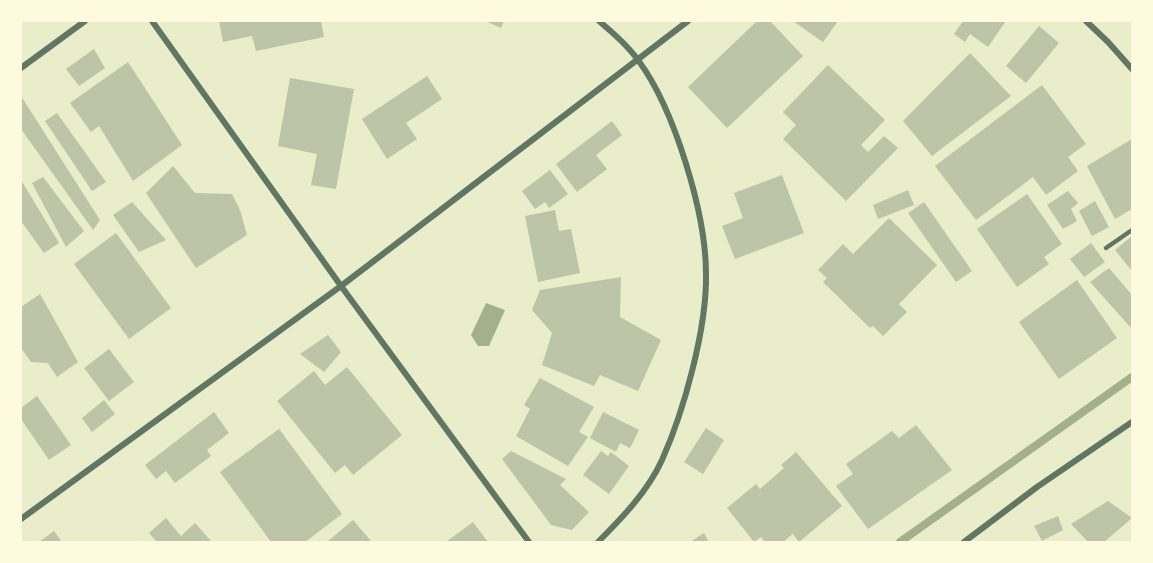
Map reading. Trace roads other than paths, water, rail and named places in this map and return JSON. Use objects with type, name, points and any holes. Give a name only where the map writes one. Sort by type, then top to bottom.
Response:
[{"type":"street","points":[[21,68],[85,21]]},
{"type":"street","points":[[152,21],[341,286],[529,542]]},
{"type":"street","points":[[598,542],[645,488],[662,461],[674,430],[694,362],[703,311],[706,274],[703,240],[687,169],[672,123],[657,91],[638,60],[619,38],[599,21]]},
{"type":"street","points":[[21,519],[341,286],[688,21]]},
{"type":"street","points":[[1086,21],[1132,69]]},
{"type":"street","points":[[964,542],[1037,487],[1132,422]]},
{"type":"lane","points":[[1106,248],[1132,230]]},
{"type":"waterway","points":[[900,542],[1132,377]]}]
